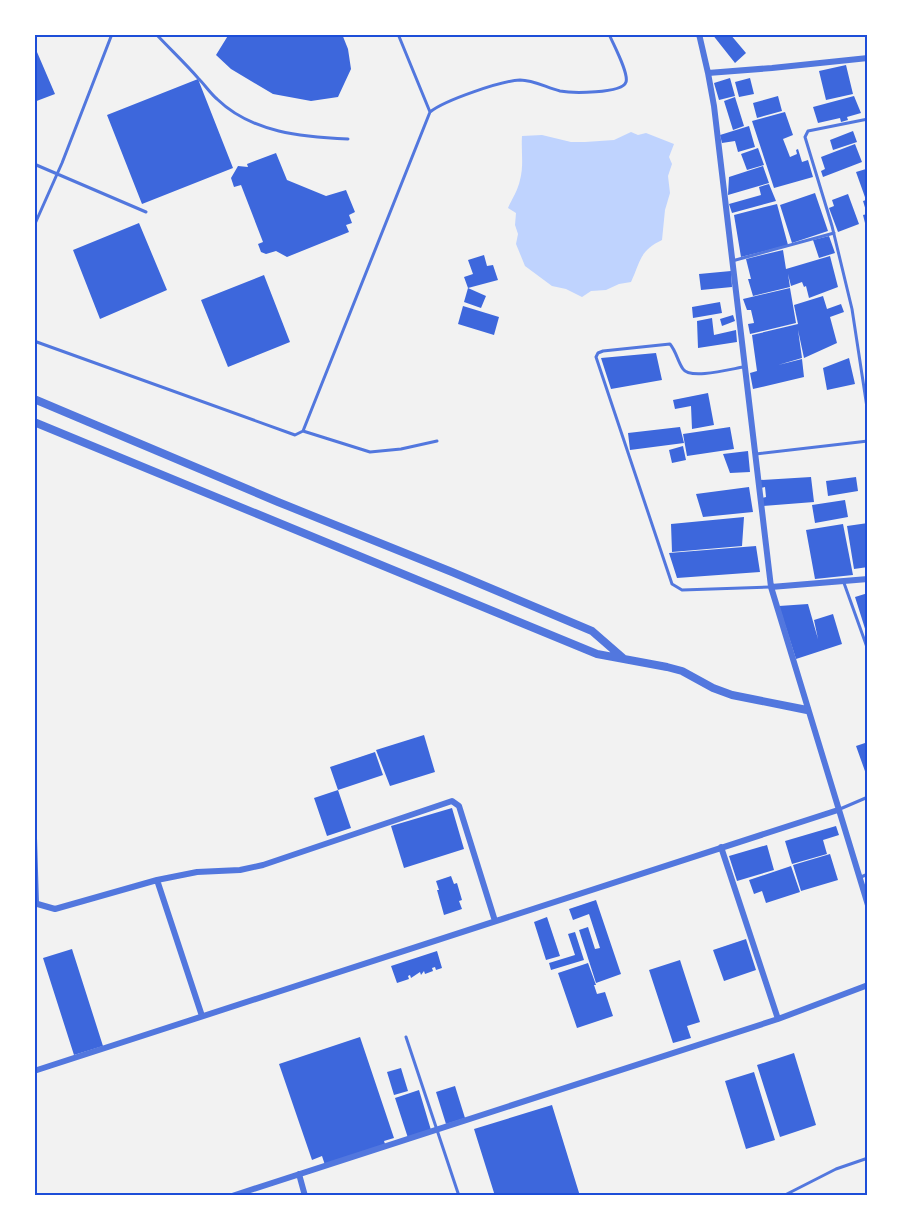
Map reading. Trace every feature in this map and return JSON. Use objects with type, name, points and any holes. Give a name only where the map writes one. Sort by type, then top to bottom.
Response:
[{"type":"street","points":[[699,34],[708,72],[771,587],[867,905]]},
{"type":"street","points":[[708,72],[867,58]]},
{"type":"street","points":[[34,399],[592,631],[623,659]]},
{"type":"street","points":[[34,422],[597,654],[682,671],[713,688],[732,695],[807,710]]},
{"type":"street","points":[[771,587],[867,579]]},
{"type":"street","points":[[34,838],[35,903],[55,909],[157,880],[197,872],[240,870],[263,865],[452,801],[459,806],[495,921]]},
{"type":"street","points":[[34,1071],[838,810]]},
{"type":"street","points":[[721,847],[778,1019]]},
{"type":"street","points":[[157,880],[202,1016]]},
{"type":"street","points":[[232,1196],[778,1019],[867,986]]},
{"type":"street","points":[[298,1174],[305,1196]]},
{"type":"lane","points":[[34,226],[58,173],[112,34]]},
{"type":"lane","points":[[156,34],[217,100],[245,118],[285,133],[307,137],[348,139]]},
{"type":"lane","points":[[398,34],[430,112]]},
{"type":"lane","points":[[34,341],[295,435],[303,430],[430,112],[442,104],[519,80],[574,92],[622,87],[626,82],[626,74],[609,34]]},
{"type":"lane","points":[[867,119],[808,131],[804,137],[834,233],[852,309],[866,387],[867,414]]},
{"type":"lane","points":[[34,164],[146,212]]},
{"type":"lane","points":[[732,261],[834,233]]},
{"type":"lane","points":[[744,367],[699,374],[687,373],[683,370],[672,345],[668,344],[603,351],[596,357],[672,584],[682,590],[771,587]]},
{"type":"lane","points":[[303,430],[370,452],[402,449],[437,441]]},
{"type":"lane","points":[[754,454],[867,441]]},
{"type":"lane","points":[[843,581],[867,650]]},
{"type":"lane","points":[[838,810],[867,797]]},
{"type":"lane","points":[[859,878],[867,874]]},
{"type":"lane","points":[[406,1037],[459,1196]]},
{"type":"lane","points":[[783,1196],[836,1169],[867,1158]]},
{"type":"water","points":[[631,132],[638,135],[646,133],[674,144],[669,157],[672,164],[668,176],[670,193],[665,210],[662,240],[645,253],[631,282],[606,290],[591,291],[582,297],[566,289],[552,286],[525,266],[516,244],[518,234],[515,225],[516,213],[508,208],[518,187],[521,174],[522,136],[542,135],[571,142],[585,142],[614,140]]},
{"type":"building","points":[[229,34],[342,34],[348,49],[351,69],[338,97],[311,101],[273,94],[231,69],[216,55]]},
{"type":"building","points":[[712,34],[730,34],[746,53],[735,63]]},
{"type":"building","points":[[34,45],[55,94],[34,102]]},
{"type":"building","points":[[846,65],[853,94],[826,100],[819,71]]},
{"type":"building","points":[[730,78],[735,96],[719,100],[714,83]]},
{"type":"building","points":[[750,78],[754,94],[739,97],[735,82]]},
{"type":"building","points":[[198,79],[233,168],[142,204],[107,115]]},
{"type":"building","points":[[778,96],[782,111],[757,118],[753,103]]},
{"type":"building","points":[[854,96],[861,113],[847,117],[848,120],[841,122],[840,118],[818,123],[813,107]]},
{"type":"building","points":[[735,97],[744,126],[733,130],[724,101]]},
{"type":"building","points":[[785,112],[793,135],[783,139],[790,157],[797,154],[798,149],[802,162],[808,160],[813,177],[774,188],[752,121]]},
{"type":"building","points":[[749,126],[755,147],[738,152],[735,141],[722,143],[720,135]]},
{"type":"building","points":[[853,131],[857,142],[833,150],[830,140]]},
{"type":"building","points":[[855,144],[862,162],[823,177],[821,171],[825,169],[821,157]]},
{"type":"building","points":[[758,148],[764,165],[747,170],[741,154]]},
{"type":"building","points":[[276,153],[287,180],[326,196],[346,190],[355,212],[349,215],[352,223],[346,225],[349,232],[287,257],[276,251],[266,254],[261,252],[258,244],[263,242],[241,185],[234,187],[231,178],[238,166],[248,167],[247,164]]},
{"type":"building","points":[[763,166],[769,183],[728,195],[729,177]]},
{"type":"building","points":[[866,169],[868,222],[865,223],[863,215],[867,214],[863,201],[866,200],[856,172]]},
{"type":"building","points":[[769,184],[776,201],[732,213],[729,204],[761,195],[759,187]]},
{"type":"building","points":[[815,193],[828,231],[792,243],[780,205]]},
{"type":"building","points":[[848,194],[859,224],[838,232],[829,208],[834,206],[832,200]]},
{"type":"building","points":[[777,204],[788,245],[741,257],[734,215]]},
{"type":"building","points":[[139,223],[167,290],[100,319],[73,250]]},
{"type":"building","points":[[829,236],[835,253],[819,258],[813,240]]},
{"type":"building","points":[[783,250],[786,269],[830,256],[838,287],[809,298],[806,286],[804,287],[802,282],[791,286],[788,274],[790,287],[753,296],[746,259]]},
{"type":"building","points":[[484,255],[487,266],[493,265],[498,280],[468,288],[464,277],[473,274],[468,260]]},
{"type":"building","points":[[731,271],[732,287],[701,290],[699,274]]},
{"type":"building","points":[[264,275],[290,342],[228,367],[201,300]]},
{"type":"building","points":[[468,288],[486,296],[481,308],[464,302]]},
{"type":"building","points":[[790,288],[796,323],[750,334],[748,324],[754,323],[751,310],[747,310],[743,299]]},
{"type":"building","points":[[823,296],[827,309],[841,304],[844,312],[830,317],[837,343],[804,358],[798,330],[802,358],[778,365],[802,359],[804,377],[753,389],[750,373],[757,371],[752,335],[798,324],[794,305]]},
{"type":"building","points":[[720,302],[722,313],[693,318],[692,307]]},
{"type":"building","points":[[463,306],[499,317],[494,335],[458,324]]},
{"type":"building","points":[[733,315],[735,321],[722,326],[720,319]]},
{"type":"building","points":[[712,318],[714,335],[736,330],[737,342],[698,348],[697,321]]},
{"type":"building","points":[[656,353],[662,380],[611,389],[601,358]]},
{"type":"building","points":[[849,358],[855,384],[827,390],[823,368]]},
{"type":"building","points":[[708,393],[714,425],[692,429],[691,406],[675,409],[673,400]]},
{"type":"building","points":[[680,427],[684,443],[630,450],[628,433]]},
{"type":"building","points":[[730,427],[734,449],[687,456],[683,434]]},
{"type":"building","points":[[683,446],[686,460],[672,463],[669,450]]},
{"type":"building","points":[[748,451],[750,472],[730,473],[723,454]]},
{"type":"building","points":[[811,477],[814,502],[763,506],[762,498],[766,497],[765,487],[761,488],[760,480]]},
{"type":"building","points":[[856,477],[858,491],[828,496],[826,481]]},
{"type":"building","points":[[749,487],[753,512],[703,517],[696,494]]},
{"type":"building","points":[[845,500],[848,517],[815,523],[812,505]]},
{"type":"building","points":[[744,517],[742,546],[672,552],[671,524]]},
{"type":"building","points":[[868,523],[868,567],[854,569],[847,526]]},
{"type":"building","points":[[843,524],[853,575],[815,579],[806,530]]},
{"type":"building","points":[[756,546],[760,572],[677,578],[669,553]]},
{"type":"building","points":[[868,593],[868,635],[867,635],[855,597]]},
{"type":"building","points":[[808,604],[818,639],[814,620],[833,614],[842,644],[796,659],[779,606]]},
{"type":"building","points":[[424,735],[435,772],[390,786],[376,750]]},
{"type":"building","points":[[868,742],[868,773],[866,774],[856,746]]},
{"type":"building","points":[[375,752],[383,775],[338,790],[330,767]]},
{"type":"building","points":[[338,790],[351,828],[327,836],[314,798]]},
{"type":"building","points":[[452,808],[464,849],[404,868],[391,826]]},
{"type":"building","points":[[836,826],[839,835],[823,840],[827,854],[792,864],[785,841]]},
{"type":"building","points":[[767,845],[774,870],[737,881],[729,856]]},
{"type":"building","points":[[830,854],[838,880],[801,891],[793,865]]},
{"type":"building","points":[[791,866],[800,892],[766,903],[762,891],[754,894],[749,880]]},
{"type":"building","points":[[451,876],[454,884],[457,883],[462,909],[444,915],[436,881]]},
{"type":"building","points":[[596,900],[621,974],[596,983],[579,930],[588,927],[595,949],[600,948],[589,914],[573,920],[569,909]]},
{"type":"building","points":[[547,917],[560,956],[546,960],[534,922]]},
{"type":"building","points":[[575,932],[584,960],[551,970],[549,963],[575,955],[568,934]]},
{"type":"building","points":[[746,939],[756,970],[724,981],[713,950]]},
{"type":"building","points":[[72,949],[103,1046],[74,1055],[43,958]]},
{"type":"building","points":[[437,951],[442,968],[436,970],[435,967],[432,968],[433,971],[425,974],[424,971],[421,975],[420,972],[411,978],[410,975],[409,979],[397,983],[391,966]]},
{"type":"building","points":[[680,960],[700,1022],[687,1026],[691,1038],[673,1043],[649,970]]},
{"type":"building","points":[[588,963],[597,994],[605,992],[613,1016],[577,1028],[558,973]]},
{"type":"building","points":[[360,1037],[394,1138],[384,1141],[385,1144],[325,1165],[322,1156],[312,1160],[279,1064]]},
{"type":"building","points":[[794,1053],[816,1125],[780,1137],[757,1065]]},
{"type":"building","points":[[401,1068],[408,1091],[394,1095],[387,1072]]},
{"type":"building","points":[[754,1072],[775,1140],[746,1149],[725,1081]]},
{"type":"building","points":[[455,1086],[465,1118],[446,1124],[436,1092]]},
{"type":"building","points":[[419,1090],[431,1130],[408,1138],[395,1098]]},
{"type":"building","points":[[552,1105],[580,1196],[495,1196],[474,1129]]}]
